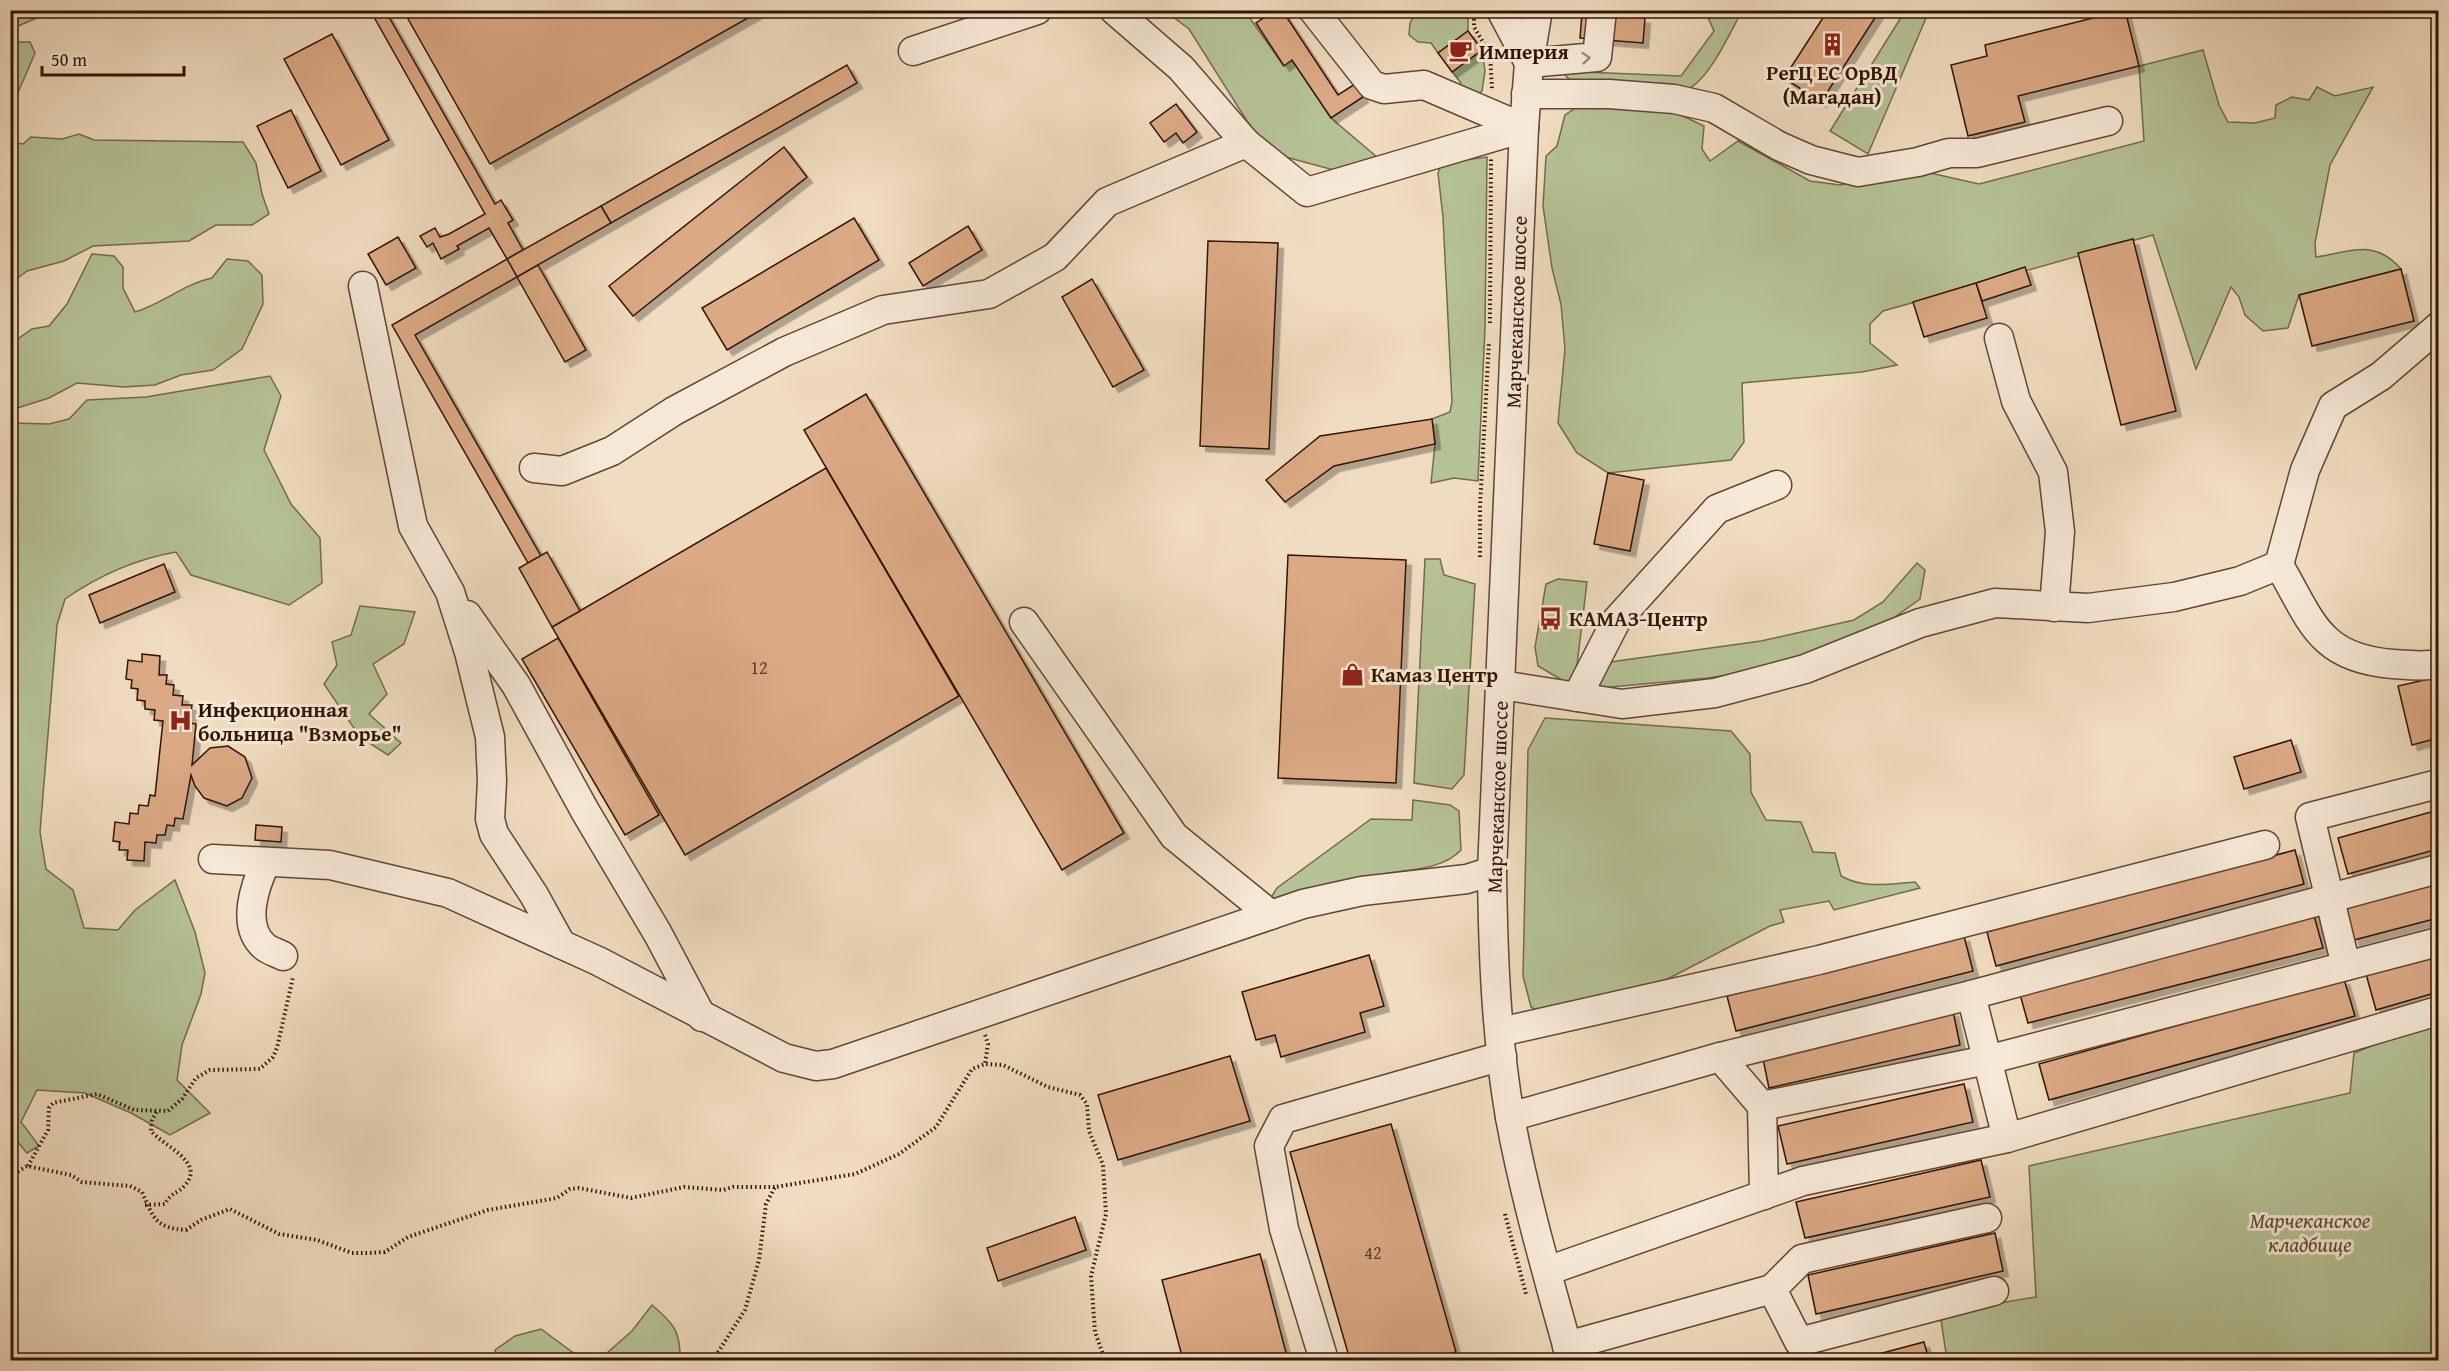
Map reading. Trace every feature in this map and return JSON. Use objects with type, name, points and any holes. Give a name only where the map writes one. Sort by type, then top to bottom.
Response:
[{"type":"street","points":[[913,51],[1037,10]]},
{"type":"street","points":[[1114,10],[1181,68],[1246,143],[1307,192],[1524,128]]},
{"type":"street","points":[[1312,10],[1372,84],[1383,89],[1424,85],[1524,128]]},
{"type":"street","points":[[1502,10],[1529,63],[1597,57],[1602,10]]},
{"type":"street","name":"Марчеканское шоссе","points":[[1538,10],[1529,63],[1524,128],[1492,871],[1493,947],[1510,1117],[1569,1353]]},
{"type":"street","points":[[1526,94],[1674,99],[1714,108],[1800,156],[1833,168],[1858,172],[1898,166],[1949,153],[1977,153],[2108,121]]},
{"type":"street","points":[[534,468],[562,471],[612,451],[674,411],[784,352],[883,310],[989,294],[1055,257],[1107,202],[1246,143]]},
{"type":"street","points":[[363,286],[413,526],[450,592],[516,685],[585,811],[658,934],[702,1017]]},
{"type":"street","points":[[2439,327],[2381,376],[2333,406],[2305,470],[2279,565],[2318,632],[2341,653],[2370,662],[2427,666],[2439,664]]},
{"type":"street","points":[[1999,338],[2016,401],[2053,472],[2060,532],[2054,607]]},
{"type":"street","points":[[1577,697],[1616,621],[1717,509],[1777,485]]},
{"type":"street","points":[[1501,685],[1622,704],[1715,693],[1805,669],[1920,623],[1995,603],[2088,608],[2174,597],[2240,580],[2279,565]]},
{"type":"street","points":[[450,592],[470,652],[490,737],[492,781],[490,819],[494,834],[534,895],[561,944]]},
{"type":"street","points":[[1024,622],[1174,836],[1271,915]]},
{"type":"street","points":[[2346,966],[2310,817],[2439,784]]},
{"type":"street","points":[[1323,1360],[1284,1229],[1269,1146],[1283,1119],[1501,1044],[2265,845]]},
{"type":"street","points":[[213,859],[330,865],[448,893],[561,944],[783,1058],[816,1066],[833,1064],[1303,904],[1362,891],[1467,879],[1492,871]]},
{"type":"street","points":[[266,862],[253,890],[254,929],[265,947],[283,956]]},
{"type":"street","points":[[1510,1117],[1720,1057],[1971,995],[2439,869]]},
{"type":"street","points":[[1762,1106],[1987,1060],[2439,942]]},
{"type":"street","points":[[1971,995],[2007,1138]]},
{"type":"street","points":[[1547,1271],[1803,1181],[2007,1138],[2439,1011]]},
{"type":"street","points":[[1720,1057],[1762,1106],[1764,1195]]},
{"type":"street","points":[[1569,1353],[1772,1289],[1802,1259],[1987,1218]]},
{"type":"street","points":[[1772,1289],[1801,1351],[1994,1291]]},
{"type":"path","points":[[10,1176],[27,1166],[48,1130],[49,1108],[53,1103],[97,1095],[134,1110],[168,1111],[176,1105],[202,1073],[210,1070],[260,1069],[273,1057],[293,981],[292,966],[283,956]]},
{"type":"path","points":[[985,1064],[988,1044]]},
{"type":"path","points":[[27,1166],[71,1175],[81,1182],[136,1188],[142,1192],[145,1205],[156,1220],[172,1228],[186,1230],[201,1220],[230,1209],[256,1220],[279,1234],[317,1240],[352,1252],[385,1252],[408,1237],[488,1210],[557,1198],[570,1189],[579,1188],[631,1198],[684,1187],[723,1190],[733,1187],[775,1187],[855,1174],[899,1154],[936,1127],[972,1069],[985,1064],[1003,1065],[1026,1079],[1080,1095],[1087,1104],[1089,1131],[1103,1165],[1106,1214],[1091,1276],[1095,1332],[1106,1360]]},
{"type":"path","points":[[145,1205],[165,1204],[170,1193],[186,1185],[191,1173],[190,1165],[151,1131],[152,1119],[157,1111]]},
{"type":"path","points":[[713,1360],[745,1310],[759,1260],[766,1204],[775,1187]]},
{"type":"green space","points":[[11,10],[53,10],[53,11],[11,29]]},
{"type":"green space","points":[[1417,10],[1468,11],[1468,31],[1438,53],[1431,43],[1418,42],[1409,35],[1410,23]]},
{"type":"green space","points":[[1165,11],[1245,11],[1283,65],[1292,60],[1331,118],[1378,158],[1341,172],[1282,156],[1257,137],[1189,29]]},
{"type":"green space","points":[[1705,11],[1742,11],[1711,67],[1695,85],[1686,90],[1573,83],[1564,74],[1583,72],[1681,76],[1714,31]]},
{"type":"green space","points":[[1905,11],[1929,11],[1868,154],[1830,131]]},
{"type":"green space","points":[[18,42],[30,42],[35,53],[14,102],[11,103],[11,48]]},
{"type":"green space","points":[[1482,50],[1485,71],[1482,91],[1478,94],[1459,89],[1461,83],[1452,72]]},
{"type":"green space","points":[[2203,50],[2219,105],[2228,122],[2255,123],[2275,118],[2276,105],[2292,97],[2309,100],[2317,87],[2335,96],[2373,87],[2330,165],[2315,243],[2316,257],[2351,250],[2371,250],[2391,259],[2401,269],[2299,295],[2288,328],[2263,331],[2245,315],[2239,297],[2231,287],[2196,369],[2153,235],[1883,311],[1870,324],[1870,343],[1897,365],[1862,372],[1742,383],[1744,442],[1731,460],[1608,473],[1577,453],[1558,423],[1565,349],[1561,304],[1552,268],[1543,206],[1546,156],[1557,146],[1565,115],[1583,103],[1666,108],[1704,126],[1702,149],[1710,161],[1738,141],[1810,181],[1840,185],[1917,170],[1979,184],[2144,141],[2139,66]]},
{"type":"green space","points":[[79,134],[94,140],[243,142],[256,163],[262,194],[269,214],[252,225],[216,225],[189,241],[93,246],[64,261],[27,271],[11,283],[11,142],[23,144],[31,137],[62,139]]},
{"type":"green space","points":[[1487,157],[1485,328],[1478,481],[1454,478],[1431,483],[1435,444],[1432,419],[1450,412],[1452,402],[1443,217],[1438,173],[1442,163]]},
{"type":"green space","points":[[92,254],[114,256],[123,267],[123,288],[135,312],[212,278],[227,259],[248,261],[262,275],[263,304],[242,349],[213,370],[181,375],[155,385],[124,387],[77,383],[49,398],[11,410],[11,344],[32,329],[49,326],[67,304]]},
{"type":"green space","points":[[270,376],[281,396],[264,450],[291,504],[320,538],[322,583],[289,605],[191,575],[176,552],[146,559],[118,570],[65,599],[57,625],[40,832],[46,869],[73,890],[84,928],[118,930],[135,910],[175,880],[195,932],[205,973],[201,994],[182,1045],[177,1080],[210,1113],[170,1135],[131,1113],[85,1093],[37,1090],[21,1122],[39,1146],[27,1153],[10,1133],[11,423],[49,424],[69,419],[87,400],[146,397]]},
{"type":"green space","points":[[1425,559],[1440,559],[1444,575],[1475,584],[1464,775],[1452,789],[1414,783]]},
{"type":"green space","points":[[1917,563],[1925,570],[1920,599],[1885,624],[1786,666],[1708,678],[1600,688],[1593,680],[1603,663],[1761,641],[1854,620],[1883,602]]},
{"type":"green space","points":[[1558,579],[1587,582],[1576,673],[1567,683],[1538,666],[1535,647],[1546,584]]},
{"type":"green space","points":[[360,606],[415,612],[404,644],[373,664],[387,694],[369,714],[401,743],[388,755],[360,737],[324,684],[337,665],[332,642],[351,635]]},
{"type":"green space","points":[[1545,718],[1731,731],[1750,754],[1751,792],[1766,820],[1801,822],[1813,852],[1835,853],[1841,876],[1850,880],[1877,885],[1915,882],[1920,888],[1834,910],[1829,901],[1780,910],[1784,922],[1770,926],[1652,987],[1539,1012],[1531,1007],[1523,976],[1528,750]]},
{"type":"green space","points":[[1413,800],[1450,805],[1459,811],[1461,850],[1442,863],[1430,867],[1380,874],[1279,904],[1270,899],[1277,888],[1371,819],[1412,820]]},
{"type":"green space","name":"Марчеканское кладбище","points":[[2438,1019],[2438,1360],[1947,1360],[1940,1313],[2036,1297],[2029,1166],[2350,1093],[2354,1053]]},
{"type":"green space","points":[[652,1305],[674,1328],[679,1342],[680,1360],[599,1360],[632,1331]]},
{"type":"green space","points":[[541,1329],[583,1360],[497,1360],[495,1350],[515,1336]]},
{"type":"building","points":[[370,10],[385,10],[495,204],[501,200],[513,220],[508,223],[523,250],[507,259],[489,228],[457,246],[459,249],[441,259],[433,243],[427,247],[420,236],[435,228],[440,237],[449,234],[485,214]]},
{"type":"building","points":[[403,10],[762,10],[490,164]]},
{"type":"building","points":[[1275,10],[1282,10],[1338,95],[1355,84],[1363,97],[1331,118],[1292,60],[1284,66],[1256,23]]},
{"type":"building","name":"РегЦ ЕС ОрВД (Магадан)","points":[[1828,10],[1880,10],[1821,102],[1784,78]]},
{"type":"building","points":[[2125,10],[2139,66],[2018,96],[2025,122],[1968,136],[1951,65],[1987,56],[1985,45]]},
{"type":"building","points":[[1582,13],[1645,18],[1643,43],[1580,38]]},
{"type":"building","points":[[1468,31],[1482,50],[1452,72],[1438,53]]},
{"type":"building","points":[[332,34],[389,140],[341,165],[284,59]]},
{"type":"building","points":[[847,65],[857,83],[611,223],[601,206]]},
{"type":"building","points":[[1176,104],[1197,132],[1183,143],[1176,133],[1164,142],[1150,123]]},
{"type":"building","points":[[291,110],[321,171],[288,188],[257,126]]},
{"type":"building","points":[[784,147],[807,177],[633,316],[609,286]]},
{"type":"building","points":[[601,206],[611,223],[517,277],[507,259]]},
{"type":"building","points":[[854,218],[879,260],[727,350],[702,308]]},
{"type":"building","points":[[968,226],[982,250],[923,286],[909,263]]},
{"type":"building","points":[[398,237],[416,268],[386,285],[368,254]]},
{"type":"building","points":[[2133,239],[2176,411],[2121,425],[2078,253]]},
{"type":"building","points":[[1208,241],[1278,243],[1269,449],[1200,446]]},
{"type":"building","points":[[507,259],[517,277],[415,335],[541,556],[528,563],[392,325]]},
{"type":"building","points":[[538,265],[586,350],[565,362],[517,277]]},
{"type":"building","points":[[2025,267],[2031,285],[1982,301],[1976,283]]},
{"type":"building","points":[[2401,269],[2414,321],[2312,346],[2299,295]]},
{"type":"building","points":[[1092,279],[1144,370],[1113,387],[1062,297]]},
{"type":"building","points":[[1976,283],[1987,318],[1924,337],[1913,302]]},
{"type":"building","points":[[866,394],[1124,833],[1062,870],[804,430]]},
{"type":"building","points":[[1432,419],[1435,444],[1334,466],[1285,502],[1266,480],[1320,436]]},
{"type":"building","points":[[826,468],[959,696],[685,855],[552,627]]},
{"type":"building","points":[[1608,473],[1644,480],[1630,551],[1594,544]]},
{"type":"building","points":[[547,552],[580,611],[552,627],[519,568]]},
{"type":"building","points":[[1288,555],[1406,560],[1396,783],[1278,778]]},
{"type":"building","points":[[164,564],[175,592],[100,623],[89,595]]},
{"type":"building","points":[[558,638],[659,815],[625,835],[522,659]]},
{"type":"building","points":[[142,654],[160,656],[159,675],[167,675],[166,684],[174,685],[173,695],[183,696],[182,705],[192,705],[190,723],[196,724],[192,765],[210,748],[228,746],[245,757],[252,778],[242,798],[227,806],[204,798],[195,786],[191,775],[183,819],[175,818],[174,826],[167,825],[165,835],[157,835],[156,843],[145,842],[144,861],[127,860],[128,850],[119,850],[120,842],[113,841],[115,822],[129,824],[130,813],[138,814],[139,805],[148,806],[150,795],[155,796],[163,721],[154,720],[155,710],[145,709],[145,701],[137,700],[138,689],[131,688],[132,680],[126,679],[128,660],[142,662]]},
{"type":"building","points":[[2438,677],[2438,738],[2412,745],[2398,686]]},
{"type":"building","points":[[2291,740],[2301,772],[2244,789],[2234,757]]},
{"type":"building","points":[[2438,810],[2438,849],[2348,874],[2338,838]]},
{"type":"building","points":[[256,825],[282,827],[281,842],[255,840]]},
{"type":"building","points":[[2295,850],[2304,884],[1996,966],[1987,932]]},
{"type":"building","points":[[2438,878],[2438,918],[2354,940],[2344,902]]},
{"type":"building","points":[[2313,912],[2323,948],[2028,1023],[2018,987]]},
{"type":"building","points":[[1964,936],[1973,971],[1736,1031],[1727,996]]},
{"type":"building","points":[[2438,953],[2438,992],[2376,1010],[2366,974]]},
{"type":"building","points":[[1369,955],[1384,1006],[1360,1013],[1365,1032],[1281,1057],[1275,1035],[1256,1040],[1242,992]]},
{"type":"building","points":[[2344,979],[2355,1016],[2049,1100],[2039,1064]]},
{"type":"building","points":[[1953,1011],[1960,1045],[1769,1088],[1762,1054]]},
{"type":"building","points":[[1230,1056],[1250,1121],[1118,1160],[1098,1095]]},
{"type":"building","points":[[1964,1084],[1973,1122],[1787,1164],[1778,1126]]},
{"type":"building","points":[[1391,1124],[1456,1352],[1427,1360],[1350,1360],[1290,1152]]},
{"type":"building","points":[[1981,1160],[1990,1197],[1805,1238],[1796,1202]]},
{"type":"building","points":[[1075,1217],[1086,1250],[998,1281],[987,1248]]},
{"type":"building","points":[[1995,1233],[2003,1271],[1816,1314],[1808,1275]]},
{"type":"building","points":[[1260,1254],[1288,1360],[1183,1360],[1162,1280]]},
{"type":"building","points":[[1924,1342],[1929,1360],[1856,1360]]},
{"type":"place","name":"РегЦ ЕС ОрВД (Магадан)","points":[[1832,44]]},
{"type":"place","name":"Империя","points":[[1461,51]]},
{"type":"place","name":"КАМАЗ-Центр","points":[[1551,618]]},
{"type":"place","name":"Камаз Центр","points":[[1353,674]]},
{"type":"place","name":"Инфекционная больница \"Взморье\"","points":[[180,721]]}]
